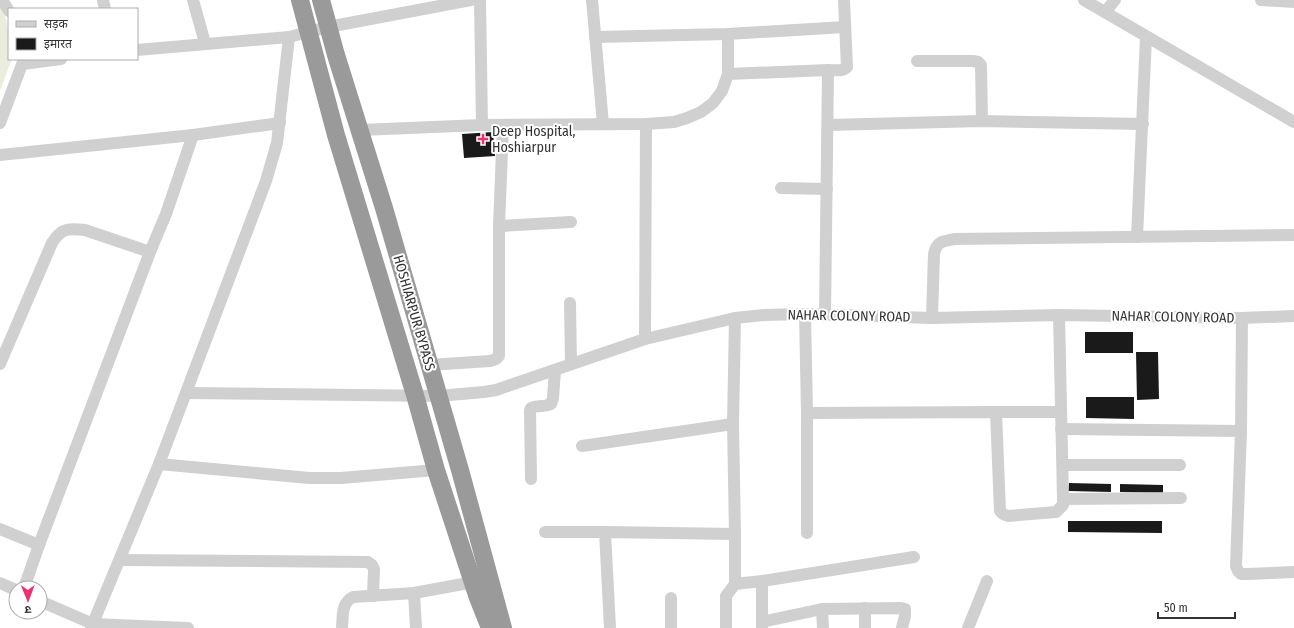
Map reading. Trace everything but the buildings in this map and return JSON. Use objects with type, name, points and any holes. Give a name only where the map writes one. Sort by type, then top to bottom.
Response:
[{"type":"highway","points":[[300,0],[336,135],[415,395],[436,470],[490,628]]},
{"type":"highway","name":"HOSHIARPUR BYPASS","points":[[321,0],[336,55],[384,208],[460,470],[503,628]]},
{"type":"street","points":[[2,0],[8,9]]},
{"type":"street","points":[[193,0],[205,44]]},
{"type":"street","points":[[138,50],[289,37],[328,27],[471,0]]},
{"type":"street","points":[[480,0],[482,125]]},
{"type":"street","points":[[592,0],[603,124]]},
{"type":"street","points":[[728,74],[845,69],[847,67],[844,0]]},
{"type":"street","points":[[1084,0],[1294,122]]},
{"type":"street","points":[[1105,12],[1115,0]]},
{"type":"street","points":[[1261,0],[1294,2]]},
{"type":"street","points":[[595,37],[728,34],[845,26]]},
{"type":"street","points":[[360,130],[482,125],[646,124],[674,122],[701,112],[713,103],[722,91],[728,74],[728,34]]},
{"type":"street","points":[[92,626],[159,464],[266,181],[274,154],[280,123],[289,37]]},
{"type":"street","points":[[1137,237],[1146,37]]},
{"type":"street","points":[[0,123],[23,62],[48,60]]},
{"type":"street","points":[[917,61],[978,62],[981,65],[982,121]]},
{"type":"street","points":[[825,316],[828,70]]},
{"type":"street","points":[[828,125],[982,121],[1143,124]]},
{"type":"street","points":[[0,155],[193,135],[280,123]]},
{"type":"street","points":[[645,339],[646,124]]},
{"type":"street","points":[[429,365],[490,361],[499,356],[499,226],[503,125]]},
{"type":"street","points":[[27,580],[150,252],[166,214],[193,135]]},
{"type":"street","points":[[780,188],[827,189]]},
{"type":"street","points":[[499,226],[571,222]]},
{"type":"street","points":[[0,364],[52,243],[57,235],[65,230],[85,230],[150,252]]},
{"type":"street","points":[[932,318],[934,254],[936,246],[942,241],[955,238],[1294,235]]},
{"type":"street","points":[[570,303],[571,364]]},
{"type":"street","points":[[805,314],[807,414],[806,533]]},
{"type":"street","name":"NAHAR COLONY ROAD","points":[[186,393],[438,396],[484,392],[496,390],[645,339],[735,318],[764,315],[805,314],[825,316],[932,318],[1059,316],[1242,318],[1294,316]]},
{"type":"street","points":[[996,412],[1000,511],[1008,516],[1056,512],[1063,506],[1059,316]]},
{"type":"street","points":[[726,628],[726,596],[735,584],[733,424],[735,318]]},
{"type":"street","points":[[1242,318],[1241,431],[1236,566],[1238,572],[1241,574],[1294,572]]},
{"type":"street","points":[[530,479],[530,412],[531,408],[534,406],[547,406],[551,404],[554,398],[555,370]]},
{"type":"street","points":[[807,414],[1061,412]]},
{"type":"street","points":[[582,446],[733,424]]},
{"type":"street","points":[[1061,429],[1241,431]]},
{"type":"street","points":[[159,464],[309,478],[341,478],[436,470]]},
{"type":"street","points":[[1063,465],[1180,465]]},
{"type":"street","points":[[1063,499],[1181,498]]},
{"type":"street","points":[[0,529],[39,545]]},
{"type":"street","points":[[545,532],[735,534]]},
{"type":"street","points":[[605,532],[610,628]]},
{"type":"street","points":[[735,584],[914,557]]},
{"type":"street","points":[[120,560],[368,562],[374,569],[372,596]]},
{"type":"street","points":[[762,581],[762,625],[822,609],[901,608],[905,609],[902,628]]},
{"type":"street","points":[[968,628],[987,581]]},
{"type":"street","points":[[342,628],[345,604],[353,597],[414,593],[474,582]]},
{"type":"street","points":[[414,593],[416,628]]},
{"type":"street","points":[[671,598],[672,628]]},
{"type":"street","points":[[48,605],[92,626],[188,628]]},
{"type":"street","points":[[865,608],[865,628]]},
{"type":"street","points":[[822,609],[823,628]]},
{"type":"shaded area","points":[[0,5],[7,23],[8,60],[11,61],[0,91]]},
{"type":"place","name":"Deep Hospital, Hoshiarpur","points":[[483,139]]}]
